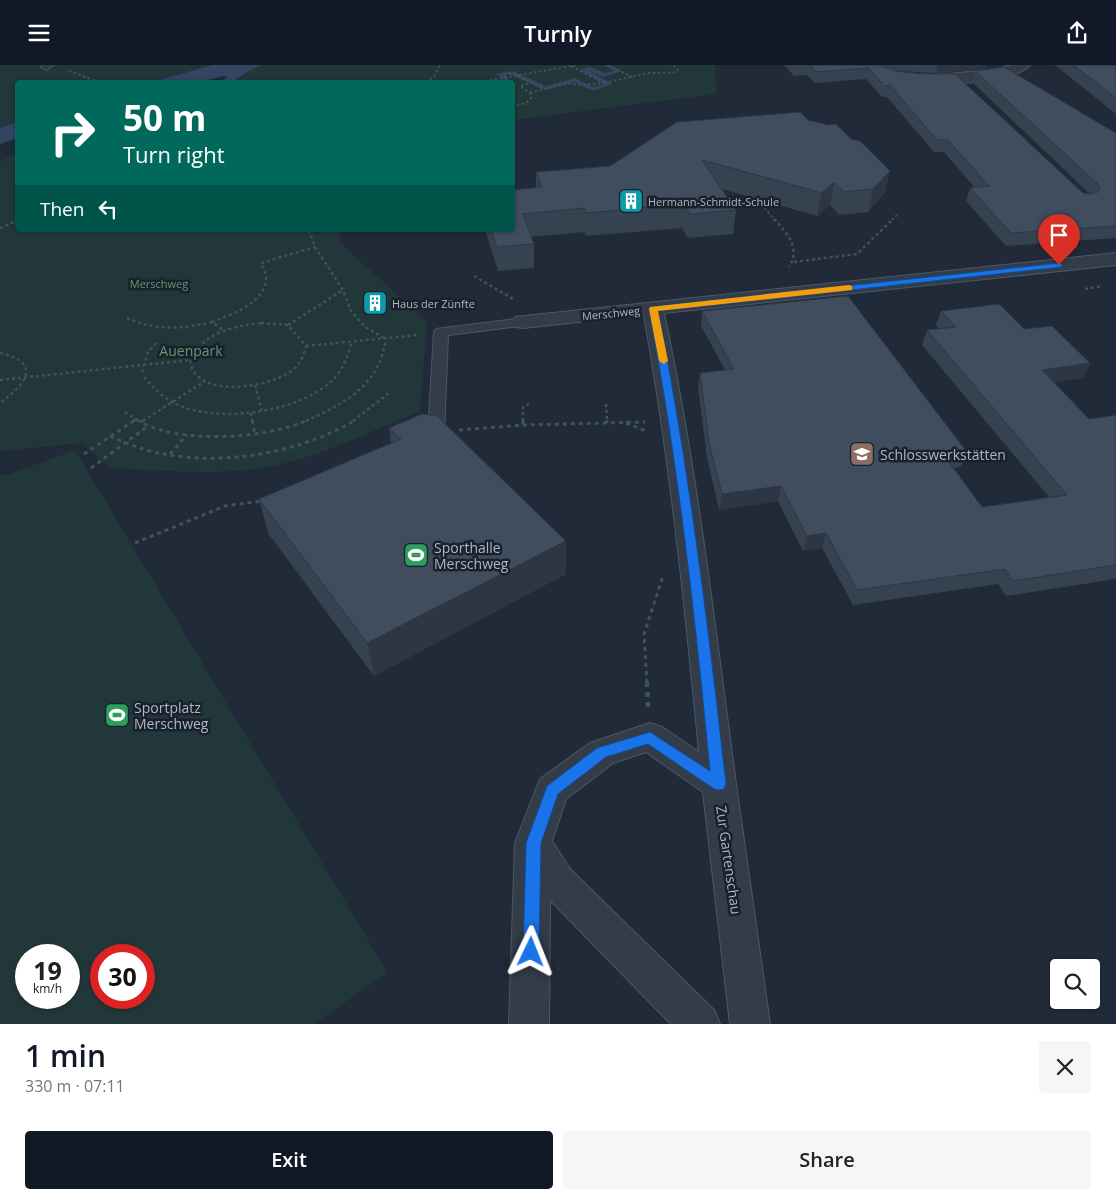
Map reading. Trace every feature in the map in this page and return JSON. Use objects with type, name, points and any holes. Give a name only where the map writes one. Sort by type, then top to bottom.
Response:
[{"type":"street","points":[[870,65],[880,71],[900,77],[955,77],[1007,72],[1023,65]]},
{"type":"street","points":[[955,77],[970,91]]},
{"type":"street","name":"Merschweg","points":[[526,322],[1116,259]]},
{"type":"street","name":"Zur Gartenschau","points":[[653,309],[674,422],[703,635],[719,784],[750,1024]]},
{"type":"street","points":[[529,1024],[533,843],[552,790],[602,753],[650,737],[719,784]]},
{"type":"street","points":[[533,843],[557,881],[700,1024]]},
{"type":"lane","points":[[436,431],[441,332],[526,322]]},
{"type":"path","points":[[429,80],[440,65]]},
{"type":"path","points":[[494,80],[576,65]]},
{"type":"path","points":[[608,65],[633,77]]},
{"type":"path","points":[[532,83],[520,86],[530,93],[568,83],[580,85],[604,83],[648,73],[673,73],[678,70],[675,66],[670,65]]},
{"type":"path","points":[[570,66],[604,83]]},
{"type":"path","points":[[66,70],[93,80]]},
{"type":"path","points":[[506,78],[503,75],[514,73],[545,89]]},
{"type":"path","points":[[515,106],[526,103],[531,98],[530,93]]},
{"type":"path","points":[[761,204],[791,240],[796,255],[794,262],[789,267]]},
{"type":"path","points":[[794,262],[857,254],[897,215]]},
{"type":"path","points":[[0,229],[15,222]]},
{"type":"path","points":[[310,232],[315,247],[343,290],[351,311],[366,327],[386,339]]},
{"type":"path","points":[[127,318],[136,323],[156,328],[178,328],[212,322],[243,308],[257,298],[264,287],[266,279],[261,263],[315,247]]},
{"type":"path","points":[[474,275],[526,307],[526,322]]},
{"type":"path","points":[[306,346],[304,357],[293,370],[269,382],[243,387],[224,386],[205,381],[192,370],[190,359],[201,341],[223,330],[261,323],[288,325],[343,290]]},
{"type":"path","points":[[212,322],[223,330]]},
{"type":"path","points":[[288,325],[306,346]]},
{"type":"path","points":[[306,346],[441,332]]},
{"type":"path","points":[[125,412],[149,426],[201,437],[255,434],[301,423],[342,404],[371,379],[384,353],[386,339]]},
{"type":"path","points":[[142,372],[148,352],[158,341]]},
{"type":"path","points":[[144,377],[159,395],[181,407],[212,414],[251,413],[283,406],[306,396],[329,381],[336,375],[349,357],[352,342]]},
{"type":"path","points":[[0,353],[16,357],[23,362],[27,369],[26,377],[17,391],[0,403]]},
{"type":"path","points":[[0,380],[190,359]]},
{"type":"path","points":[[141,422],[205,381]]},
{"type":"path","points":[[255,385],[262,410]]},
{"type":"path","points":[[110,437],[148,452],[199,459],[255,455],[309,441],[355,420],[389,393]]},
{"type":"path","points":[[523,425],[523,407],[530,404]]},
{"type":"path","points":[[606,404],[607,423]]},
{"type":"path","points":[[251,413],[255,434]]},
{"type":"path","points":[[84,454],[136,419]]},
{"type":"path","points":[[436,431],[523,425],[674,422]]},
{"type":"path","points":[[91,468],[149,426]]},
{"type":"path","points":[[170,455],[187,435]]},
{"type":"path","points":[[135,543],[225,506],[270,498]]},
{"type":"path","points":[[650,737],[644,634],[668,561],[692,556]]},
{"type":"green space","points":[[0,65],[212,65],[160,80],[15,80],[15,123],[0,128]]},
{"type":"green space","points":[[262,65],[715,65],[716,94],[515,120],[515,80],[236,80]]},
{"type":"green space","name":"Auenpark","points":[[15,155],[15,232],[342,232],[339,242],[427,321],[420,411],[360,437],[298,460],[237,471],[109,468],[82,443],[0,451],[0,163],[2,160]]},
{"type":"green space","name":"Sportplatz Merschweg","points":[[75,450],[388,973],[313,1024],[0,1024],[0,475],[7,475]]},
{"type":"water","points":[[212,65],[262,65],[235,80],[223,80],[228,77],[223,76],[208,80],[160,80]]},
{"type":"water","points":[[15,123],[15,139],[0,144],[0,128]]},
{"type":"building","points":[[810,65],[879,65],[894,71],[921,74],[955,74],[1083,193],[1098,192],[1100,186],[975,71],[1004,67],[1116,133],[1116,226],[1011,233],[970,188],[989,186],[948,140],[937,140],[890,85],[884,86],[869,68],[817,72]]},
{"type":"building","points":[[1073,65],[1116,65],[1116,98]]},
{"type":"building","points":[[800,112],[808,120],[828,125],[836,124],[851,139],[860,141],[890,171],[873,189],[844,192],[834,182],[822,193],[702,160],[736,210],[690,214],[684,204],[586,213],[584,208],[523,214],[534,244],[497,247],[492,232],[515,232],[515,190],[542,187],[536,172],[610,166],[677,122]]},
{"type":"building","points":[[848,296],[967,452],[944,455],[982,507],[1067,495],[927,330],[956,327],[941,311],[999,304],[1024,329],[1052,326],[1090,363],[1042,370],[1089,419],[1116,415],[1116,565],[1013,581],[1005,569],[857,590],[826,533],[807,536],[781,486],[722,494],[709,443],[700,373],[734,369],[702,311]]},
{"type":"building","name":"Sporthalle Merschweg","points":[[422,414],[437,416],[566,541],[367,643],[259,499],[401,439],[389,428]]},
{"type":"waterway","points":[[507,80],[499,74],[511,72],[545,88],[575,80],[593,89],[610,84],[582,70],[589,68],[604,75],[619,71],[606,65]]},
{"type":"slow traffic","points":[[664,361],[653,309],[849,288]]},
{"type":"place","name":"Hermann-Schmidt-Schule","points":[[631,201]]},
{"type":"place","name":"Haus der Zünfte","points":[[375,303]]},
{"type":"place","name":"Schlosswerkstätten","points":[[862,454]]},
{"type":"place","name":"Sporthalle Merschweg","points":[[416,555]]},
{"type":"place","name":"Sportplatz Merschweg","points":[[117,715]]},
{"type":"route","points":[[531,952],[533,843],[552,790],[602,753],[650,737],[719,784],[703,635],[669,389],[653,309],[1059,265]]}]
